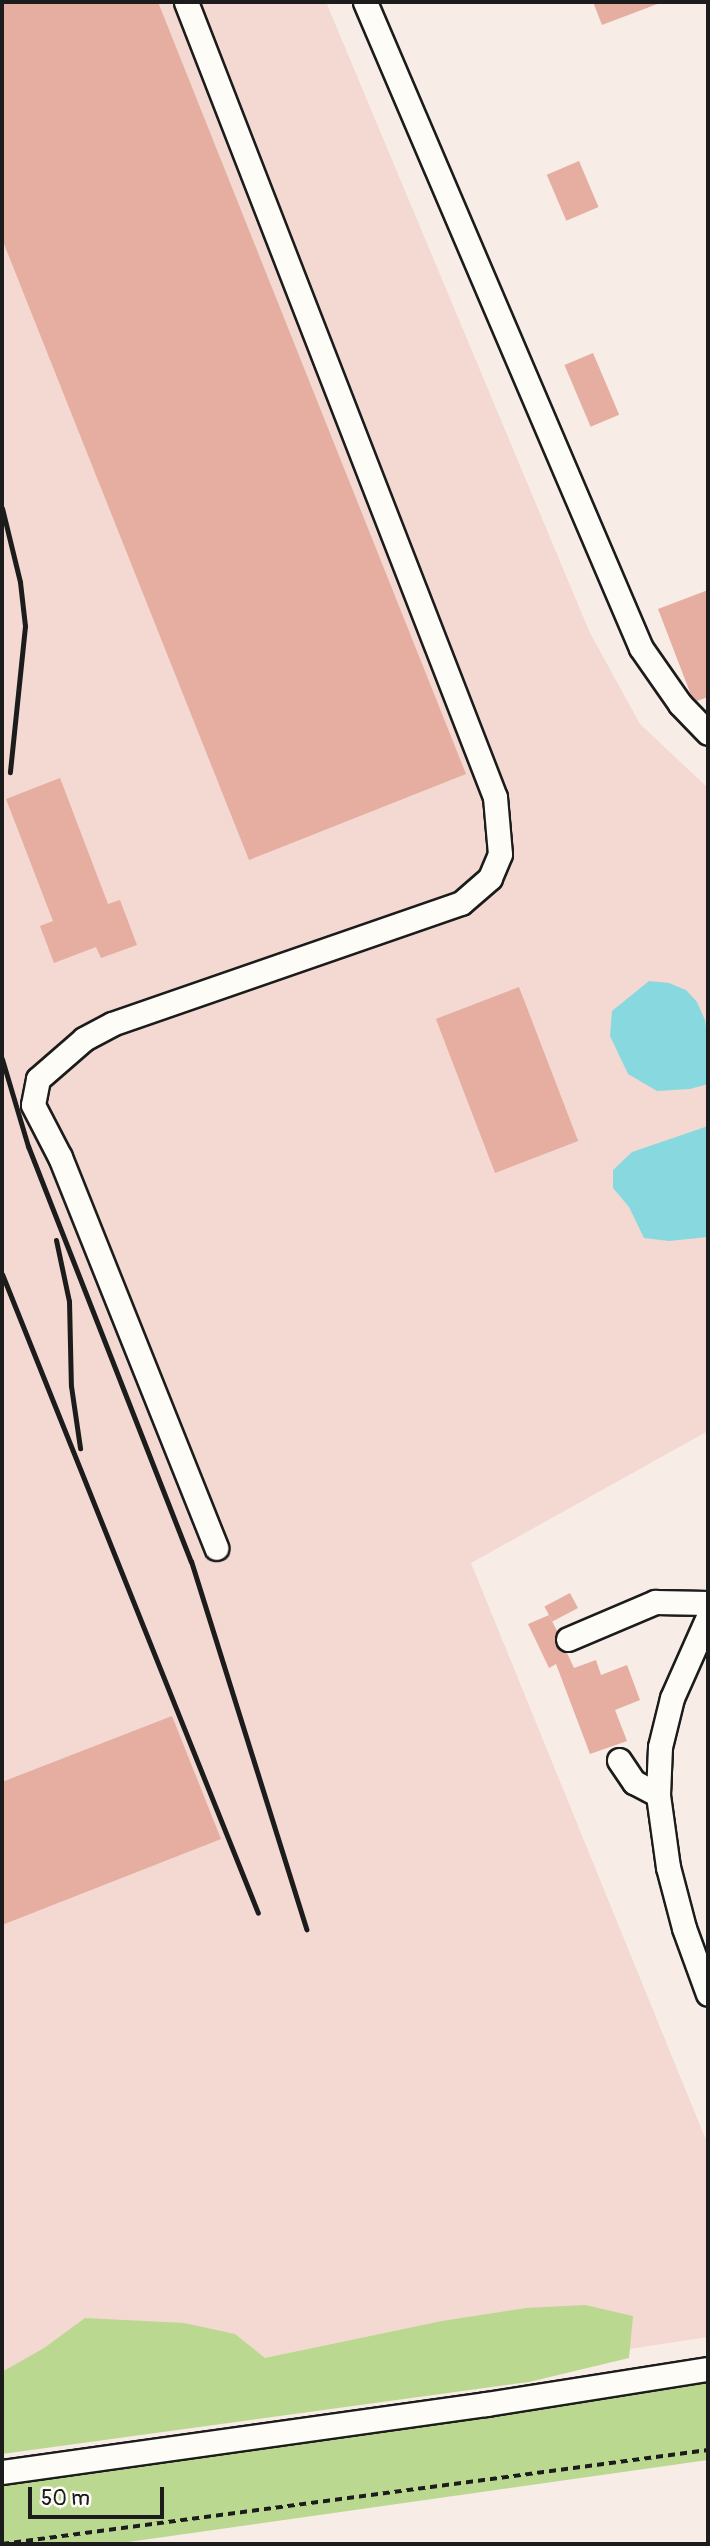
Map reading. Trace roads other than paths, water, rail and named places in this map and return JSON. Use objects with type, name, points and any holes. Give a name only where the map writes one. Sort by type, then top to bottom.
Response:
[{"type":"street","points":[[186,2],[495,797],[500,854],[490,878],[461,903],[112,1024],[84,1039],[38,1079],[33,1105],[60,1157],[216,1548]]},
{"type":"street","points":[[365,2],[641,648],[680,704],[708,733]]},
{"type":"street","points":[[568,1639],[655,1602],[708,1604]]},
{"type":"street","points":[[708,1617],[672,1698],[660,1747],[658,1795],[668,1867],[684,1928],[708,1994]]},
{"type":"street","points":[[619,1760],[634,1782],[658,1795]]},
{"type":"street","points":[[2,2472],[486,2404],[708,2369]]},
{"type":"water","points":[[649,981],[669,983],[686,990],[697,1002],[705,1020],[708,1041],[708,1084],[690,1089],[657,1091],[628,1074],[610,1036],[612,1011]]},
{"type":"water","points":[[708,1126],[708,1237],[669,1241],[644,1238],[629,1207],[613,1188],[613,1170],[632,1152]]},
{"type":"railway","points":[[2,508],[20,582],[25,626],[10,772]]},
{"type":"railway","points":[[2,1059],[28,1146],[191,1561],[306,1929]]},
{"type":"railway","points":[[56,1240],[69,1301],[71,1386],[80,1448]]},
{"type":"railway","points":[[2,1274],[258,1913]]}]
